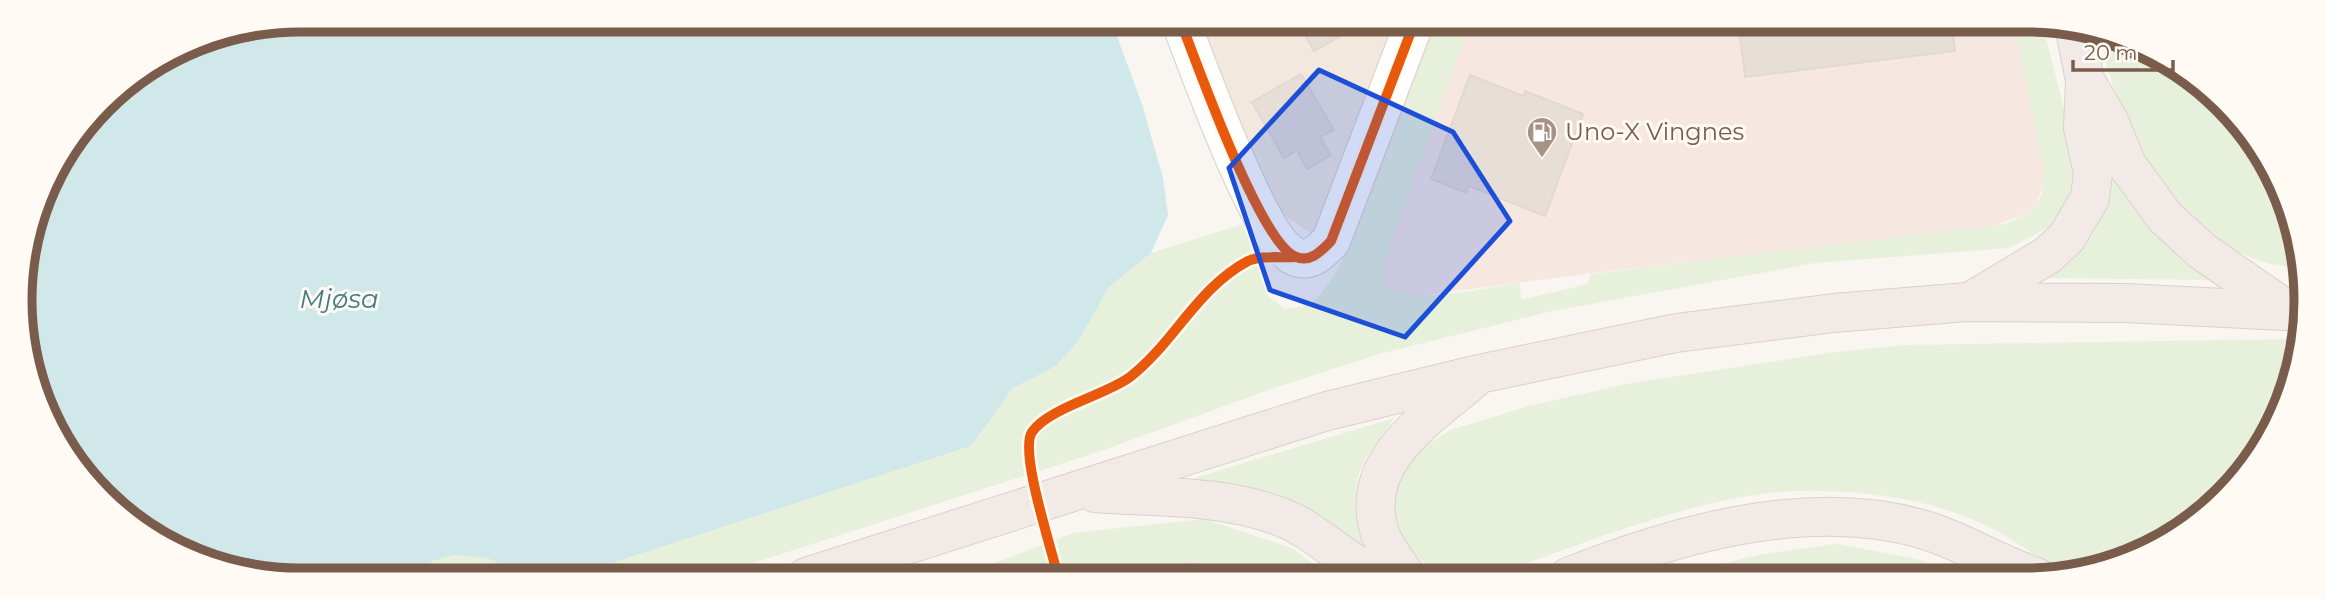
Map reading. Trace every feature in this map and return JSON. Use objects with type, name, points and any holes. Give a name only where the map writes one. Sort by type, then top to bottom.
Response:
[{"type":"highway","points":[[1967,302],[2048,254],[2067,237],[2081,218],[2090,198],[2093,173],[2083,128],[2085,80],[2076,37]]},
{"type":"highway","points":[[2085,80],[2109,121],[2127,165],[2165,217],[2202,251],[2293,311]]},
{"type":"highway","points":[[835,568],[1328,411],[1479,374],[1676,333],[1753,321],[1905,305],[1967,302],[2126,303],[2293,311]]},
{"type":"highway","points":[[1401,568],[1385,545],[1378,526],[1376,488],[1384,466],[1401,443],[1479,374]]},
{"type":"highway","points":[[1079,491],[1192,498],[1254,508],[1283,517],[1312,534],[1358,568]]},
{"type":"highway","points":[[1591,568],[1704,534],[1815,518],[1862,518],[1917,527],[1971,548],[1996,568]]},
{"type":"street","points":[[1185,32],[1224,133],[1276,242],[1295,257],[1306,259],[1317,255],[1331,241],[1411,32]]},
{"type":"highlighted area","points":[[1319,70],[1453,132],[1510,221],[1405,337],[1270,290],[1229,168]]},
{"type":"shaded area","points":[[1197,32],[1467,32],[1414,178],[1384,284],[1264,201]]},
{"type":"shaded area","points":[[1492,32],[2041,32],[2048,169],[2034,211],[1986,229],[1601,272],[1387,300],[1378,280],[1449,36]]},
{"type":"shaded area","points":[[1188,560],[1218,568],[1168,568]]},
{"type":"green space","points":[[1432,32],[1467,32],[1392,239],[1383,276],[1384,284],[1396,291],[1411,294],[1449,294],[1520,283],[1521,300],[1588,284],[1591,274],[2005,224],[2016,220],[2036,206],[2042,192],[2044,171],[2016,32],[2045,32],[2067,121],[2076,174],[2072,195],[2053,225],[2009,248],[1815,263],[1552,311],[1379,354],[1268,390],[1098,452],[738,568],[597,568],[971,446],[1013,388],[1056,366],[1079,340],[1109,287],[1151,253],[1243,224],[1267,295],[1285,309],[1311,303],[1327,286],[1363,218]]},
{"type":"green space","points":[[2102,43],[2160,67],[2189,87],[2215,110],[2238,136],[2266,181],[2284,230],[2291,267],[2252,258],[2220,242],[2192,220],[2169,195],[2149,167],[2132,136],[2108,69]]},
{"type":"green space","points":[[2111,174],[2214,280],[2045,278],[2074,256],[2092,235],[2104,209]]},
{"type":"green space","points":[[2290,339],[2279,386],[2258,434],[2238,463],[2215,489],[2189,512],[2160,532],[2112,553],[2078,562],[2051,566],[2001,533],[1936,507],[1891,497],[1845,492],[1769,493],[1716,502],[1506,568],[1436,568],[1420,559],[1394,536],[1387,494],[1411,455],[1450,430],[1529,406],[1626,384],[1829,353],[1905,345]]},
{"type":"green space","points":[[1394,418],[1366,458],[1356,486],[1357,521],[1366,556],[1288,503],[1254,489],[1194,478]]},
{"type":"green space","points":[[1204,519],[1292,548],[1318,568],[1218,568],[1188,560],[1168,568],[982,568],[1073,533]]},
{"type":"green space","points":[[1837,544],[1921,560],[1937,568],[1705,568],[1763,554]]},
{"type":"green space","points":[[454,555],[487,558],[510,568],[424,568],[432,561]]},
{"type":"water","name":"Mjøsa","points":[[282,32],[1115,32],[1142,104],[1163,178],[1168,215],[1151,253],[1109,287],[1079,340],[1056,366],[1013,388],[971,446],[597,568],[510,568],[487,558],[454,555],[432,561],[424,568],[300,568],[247,562],[213,553],[165,532],[136,512],[98,476],[67,433],[46,386],[34,334],[32,282],[37,247],[46,213],[67,165],[98,123],[136,87],[165,67],[197,52],[247,37]]},
{"type":"building","points":[[1303,32],[1348,32],[1314,51]]},
{"type":"building","points":[[1739,32],[1952,32],[1955,51],[1745,77]]},
{"type":"building","points":[[1301,74],[1334,130],[1320,137],[1331,155],[1307,169],[1297,150],[1284,158],[1252,102]]},
{"type":"building","points":[[1470,75],[1523,96],[1525,91],[1583,114],[1545,216],[1469,186],[1466,193],[1431,179]]},
{"type":"cycle path","points":[[1185,32],[1214,110],[1247,185],[1280,243],[1300,258],[1315,255],[1331,241],[1411,32]]},
{"type":"cycle path","points":[[1056,568],[1033,479],[1029,443],[1032,432],[1051,416],[1130,377],[1230,272],[1253,259],[1295,257]]},
{"type":"place","name":"Uno-X Vingnes","points":[[1542,159]]}]
